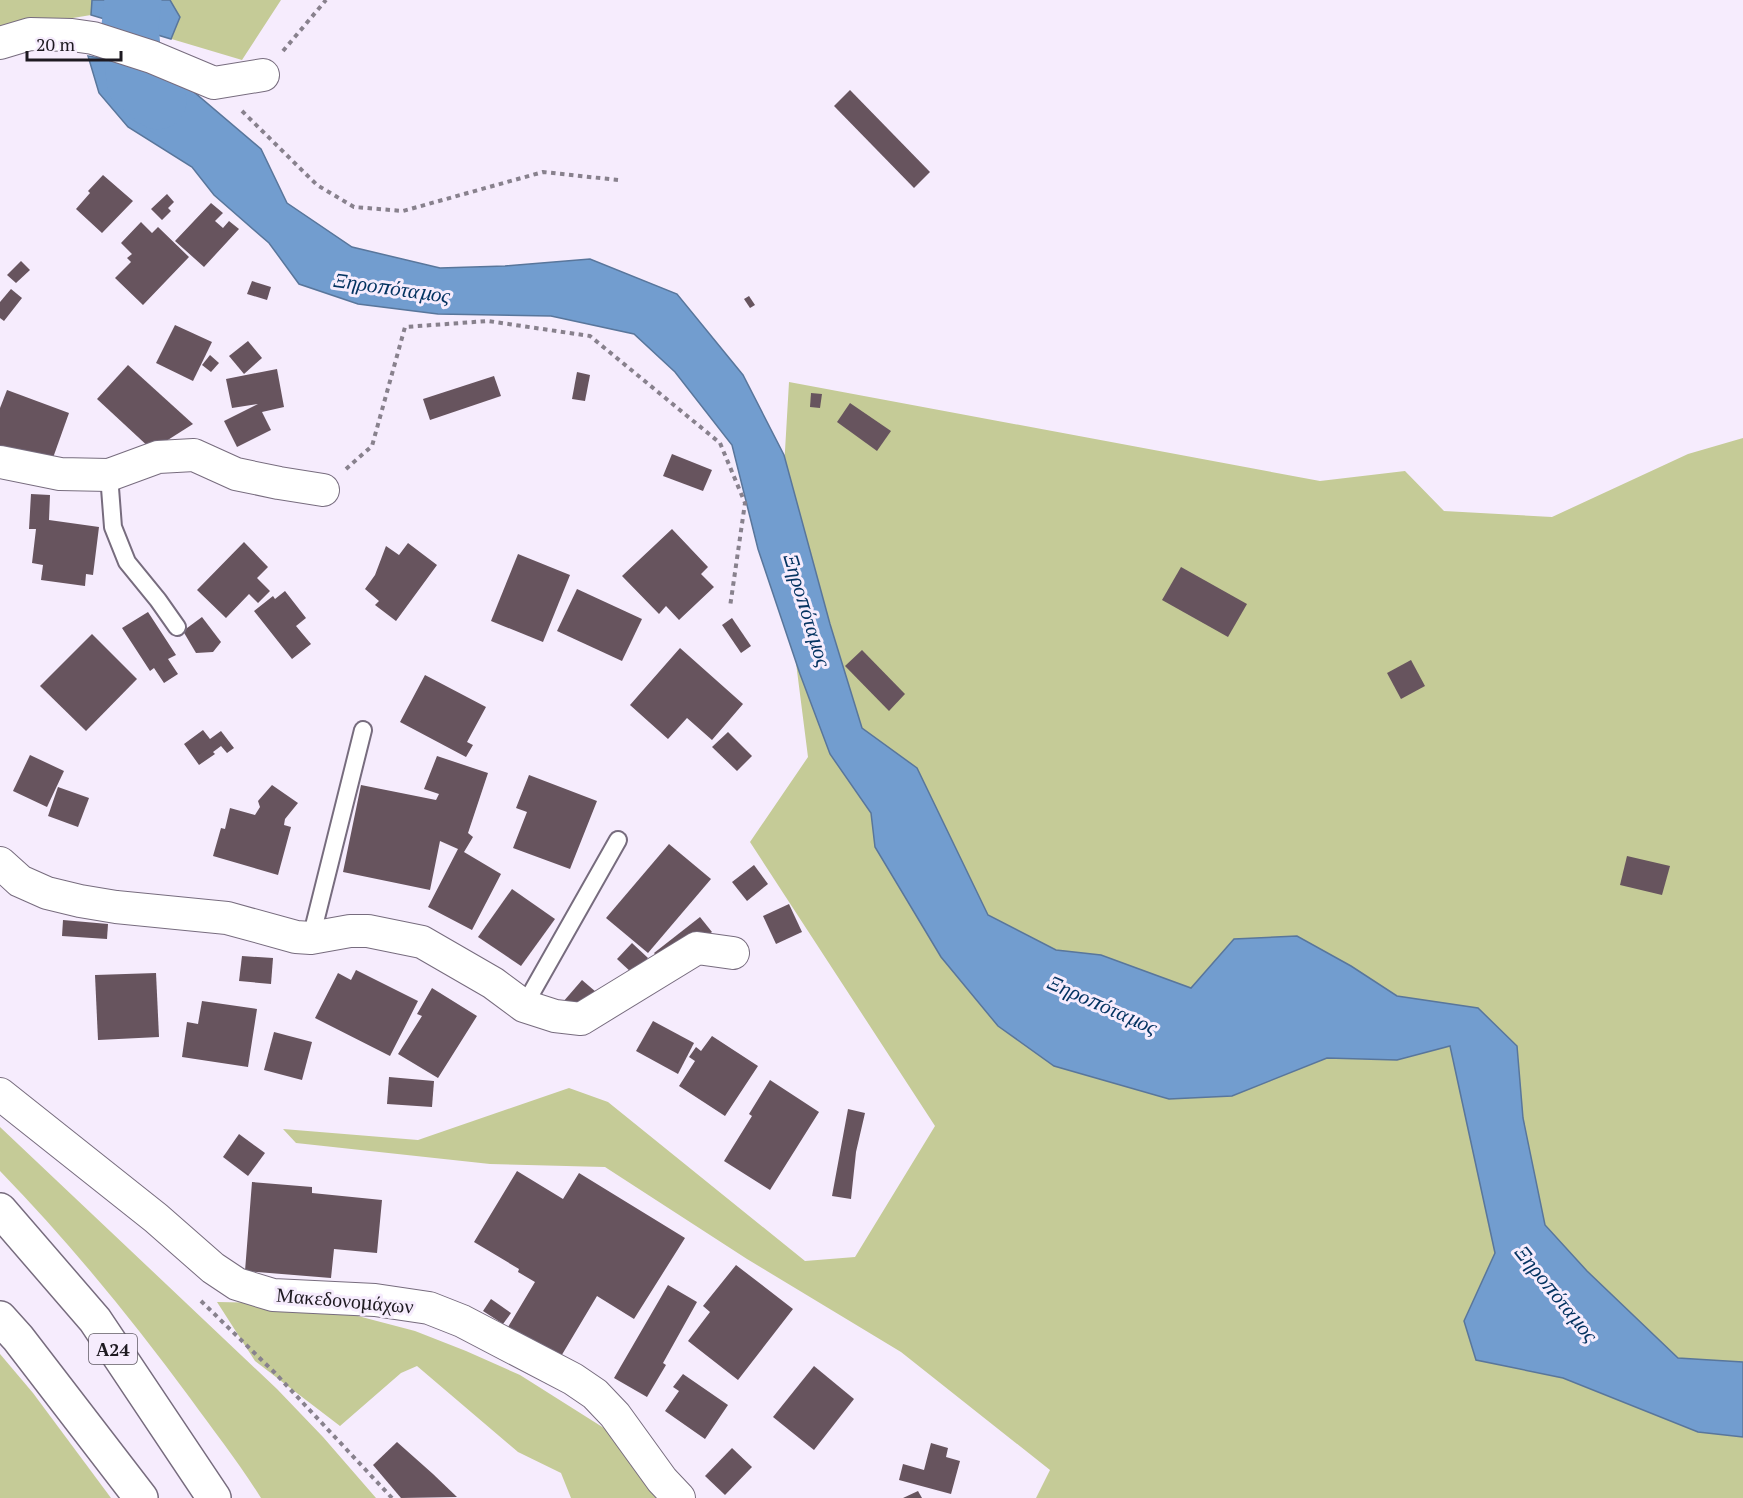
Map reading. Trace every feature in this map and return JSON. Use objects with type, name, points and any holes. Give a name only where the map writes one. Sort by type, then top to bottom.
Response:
[{"type":"highway","name":"Α24","points":[[0,1210],[94,1320],[214,1498]]},
{"type":"highway","points":[[0,1318],[18,1338],[141,1498]]},
{"type":"street","points":[[0,43],[30,34],[72,35],[93,38],[152,57],[214,83],[263,75]]},
{"type":"street","points":[[0,462],[60,474],[109,475],[158,457],[194,455],[236,474],[323,490]]},
{"type":"street","points":[[0,863],[20,881],[47,893],[80,901],[116,907],[227,918],[296,937],[311,938],[350,931],[368,931],[422,942],[493,983],[524,1006],[555,1016],[581,1019],[698,948],[733,953]]},
{"type":"street","name":"Μακεδονομάχων","points":[[0,1094],[156,1218],[213,1268],[249,1289],[273,1295],[375,1300],[429,1308],[462,1321],[564,1374],[595,1394],[615,1415],[656,1472],[679,1498]]},
{"type":"lane","points":[[109,475],[113,527],[128,562],[177,627]]},
{"type":"lane","points":[[311,938],[363,730]]},
{"type":"lane","points":[[524,1006],[618,840]]},
{"type":"path","points":[[263,75],[326,0]]},
{"type":"path","points":[[214,83],[317,185],[354,207],[403,211],[543,172],[618,180]]},
{"type":"path","points":[[323,490],[372,446],[405,327],[488,321],[590,336],[720,443],[745,503],[730,607]]},
{"type":"path","points":[[195,1295],[275,1372],[392,1498]]},
{"type":"green space","points":[[0,0],[281,0],[242,60],[91,15],[0,30]]},
{"type":"green space","points":[[789,382],[1320,481],[1405,471],[1444,511],[1552,517],[1688,454],[1743,438],[1743,1498],[1036,1498],[1050,1470],[901,1352],[747,1259],[605,1167],[490,1164],[296,1143],[283,1129],[418,1140],[569,1088],[608,1102],[805,1261],[855,1257],[935,1126],[750,842],[808,757],[780,537]]},
{"type":"green space","points":[[0,1127],[277,1389],[376,1498],[261,1498],[190,1398],[122,1310],[75,1253],[0,1171]]},
{"type":"green space","points":[[217,1302],[279,1303],[335,1310],[415,1331],[466,1351],[520,1375],[615,1435],[664,1498],[571,1498],[561,1473],[518,1452],[417,1366],[401,1373],[340,1426],[255,1361]]},
{"type":"green space","points":[[0,1354],[33,1393],[111,1498],[0,1498]]},
{"type":"water","points":[[92,0],[170,0],[180,17],[171,39],[91,15]]},
{"type":"water","points":[[88,56],[168,70],[261,149],[287,203],[352,247],[440,268],[505,266],[590,259],[677,294],[743,375],[784,455],[830,624],[862,728],[917,768],[988,915],[1056,950],[1101,955],[1191,988],[1234,939],[1297,936],[1351,966],[1397,996],[1478,1008],[1517,1046],[1523,1118],[1545,1225],[1587,1271],[1678,1358],[1743,1362],[1743,1437],[1698,1432],[1563,1378],[1476,1360],[1464,1321],[1495,1253],[1450,1046],[1397,1060],[1327,1058],[1232,1096],[1169,1099],[1054,1066],[998,1026],[941,957],[875,847],[871,813],[830,754],[800,674],[758,549],[732,445],[675,372],[634,334],[551,316],[438,314],[358,304],[299,284],[269,243],[214,195],[192,167],[128,127],[99,93]]},
{"type":"building","points":[[850,90],[930,172],[914,188],[834,106]]},
{"type":"building","points":[[103,175],[133,201],[102,233],[76,209]]},
{"type":"building","points":[[167,194],[174,202],[168,208],[171,211],[162,220],[151,209]]},
{"type":"building","points":[[211,203],[223,213],[215,221],[223,228],[229,221],[239,229],[204,267],[175,241]]},
{"type":"building","points":[[141,222],[152,233],[158,227],[189,257],[143,305],[115,278],[131,262],[127,258],[132,254],[121,243]]},
{"type":"building","points":[[21,261],[30,270],[16,283],[7,275]]},
{"type":"building","points":[[252,281],[271,287],[267,300],[247,294]]},
{"type":"building","points":[[11,289],[22,298],[4,321],[0,318],[0,302]]},
{"type":"building","points":[[749,296],[755,305],[750,308],[744,299]]},
{"type":"building","points":[[175,325],[212,342],[193,381],[156,363]]},
{"type":"building","points":[[248,341],[262,358],[244,374],[229,356]]},
{"type":"building","points":[[210,355],[219,363],[211,372],[202,365]]},
{"type":"building","points":[[128,365],[193,424],[152,450],[97,399]]},
{"type":"building","points":[[277,369],[284,407],[262,412],[271,430],[237,447],[224,421],[258,404],[232,408],[226,379]]},
{"type":"building","points":[[577,372],[590,375],[585,401],[572,399]]},
{"type":"building","points":[[494,376],[501,396],[430,420],[423,399]]},
{"type":"building","points":[[7,390],[69,413],[49,469],[0,451],[0,408]]},
{"type":"building","points":[[811,393],[822,394],[820,408],[810,407]]},
{"type":"building","points":[[850,403],[891,431],[877,451],[837,422]]},
{"type":"building","points":[[672,454],[712,470],[703,491],[663,476]]},
{"type":"building","points":[[31,494],[50,495],[49,520],[99,527],[93,575],[86,574],[85,586],[41,580],[43,565],[32,563],[36,529],[29,529]]},
{"type":"building","points":[[672,529],[708,567],[701,574],[714,587],[679,620],[666,606],[659,614],[622,576]]},
{"type":"building","points":[[244,542],[268,567],[257,578],[270,591],[258,603],[249,594],[226,618],[197,590]]},
{"type":"building","points":[[408,543],[437,565],[396,621],[375,605],[379,601],[365,589],[375,575],[386,546],[399,555]]},
{"type":"building","points":[[518,554],[570,575],[543,642],[491,621]]},
{"type":"building","points":[[1181,567],[1247,604],[1228,637],[1162,600]]},
{"type":"building","points":[[577,589],[642,619],[622,661],[557,631]]},
{"type":"building","points":[[285,591],[306,618],[296,626],[311,644],[292,659],[254,611],[273,596],[275,599]]},
{"type":"building","points":[[148,612],[176,655],[168,659],[178,674],[164,683],[154,668],[150,671],[122,628]]},
{"type":"building","points":[[202,617],[221,642],[213,652],[196,653],[183,631]]},
{"type":"building","points":[[732,618],[751,646],[741,653],[722,625]]},
{"type":"building","points":[[92,634],[137,679],[86,731],[40,686]]},
{"type":"building","points":[[680,648],[743,704],[712,740],[687,718],[668,739],[630,705]]},
{"type":"building","points":[[862,650],[905,694],[889,711],[845,666]]},
{"type":"building","points":[[1411,660],[1425,686],[1401,699],[1387,673]]},
{"type":"building","points":[[425,675],[486,707],[467,742],[473,745],[466,757],[400,722]]},
{"type":"building","points":[[203,730],[210,739],[221,731],[234,748],[227,753],[221,746],[213,752],[215,754],[199,765],[184,744]]},
{"type":"building","points":[[728,732],[752,756],[737,771],[712,747]]},
{"type":"building","points":[[30,755],[64,771],[47,807],[13,791]]},
{"type":"building","points":[[437,756],[488,773],[468,833],[473,837],[464,852],[501,874],[472,930],[428,907],[458,849],[440,841],[430,890],[343,872],[361,785],[436,800],[439,794],[424,789]]},
{"type":"building","points":[[529,775],[597,801],[570,869],[513,848],[527,812],[516,808]]},
{"type":"building","points":[[272,785],[298,803],[285,819],[284,825],[291,827],[278,875],[213,856],[221,828],[225,829],[230,808],[255,815],[260,807],[258,801]]},
{"type":"building","points":[[58,787],[89,798],[78,827],[48,816]]},
{"type":"building","points":[[669,844],[711,879],[648,953],[606,918]]},
{"type":"building","points":[[1627,856],[1670,866],[1662,895],[1620,885]]},
{"type":"building","points":[[754,865],[768,884],[747,901],[732,882]]},
{"type":"building","points":[[512,889],[555,919],[521,966],[478,937]]},
{"type":"building","points":[[789,904],[802,932],[776,944],[763,916]]},
{"type":"building","points":[[700,917],[712,932],[666,967],[654,953]]},
{"type":"building","points":[[63,920],[108,924],[107,939],[62,936]]},
{"type":"building","points":[[632,943],[648,958],[633,974],[617,959]]},
{"type":"building","points":[[242,956],[273,958],[271,984],[239,981]]},
{"type":"building","points":[[356,970],[418,1001],[390,1056],[315,1018],[338,973],[351,980]]},
{"type":"building","points":[[156,973],[159,1037],[98,1040],[95,975]]},
{"type":"building","points":[[582,980],[596,992],[577,1014],[563,1002]]},
{"type":"building","points":[[432,988],[477,1016],[438,1078],[398,1054],[422,1016],[417,1014]]},
{"type":"building","points":[[202,1001],[257,1009],[248,1067],[182,1057],[187,1022],[198,1024]]},
{"type":"building","points":[[653,1021],[694,1043],[678,1074],[636,1051]]},
{"type":"building","points":[[274,1032],[312,1042],[302,1080],[264,1070]]},
{"type":"building","points":[[712,1036],[758,1066],[725,1116],[679,1086],[695,1061],[689,1057],[696,1047],[701,1051]]},
{"type":"building","points":[[389,1077],[434,1081],[432,1107],[387,1104]]},
{"type":"building","points":[[770,1080],[819,1112],[770,1190],[724,1161],[752,1116],[749,1114]]},
{"type":"building","points":[[848,1109],[865,1113],[856,1152],[851,1199],[832,1196]]},
{"type":"building","points":[[239,1134],[265,1153],[248,1176],[223,1157]]},
{"type":"building","points":[[517,1171],[563,1199],[579,1173],[685,1238],[634,1319],[597,1296],[560,1358],[508,1327],[535,1282],[518,1272],[519,1269],[474,1242]]},
{"type":"building","points":[[252,1182],[312,1187],[312,1193],[382,1200],[377,1253],[334,1249],[331,1278],[245,1271]]},
{"type":"building","points":[[736,1265],[793,1309],[738,1380],[688,1341],[710,1312],[703,1306]]},
{"type":"building","points":[[668,1285],[697,1302],[663,1363],[666,1365],[647,1397],[614,1378]]},
{"type":"building","points":[[491,1299],[511,1313],[503,1324],[483,1311]]},
{"type":"building","points":[[814,1366],[854,1399],[814,1450],[773,1417]]},
{"type":"building","points":[[683,1374],[728,1405],[705,1439],[665,1411],[679,1391],[673,1387]]},
{"type":"building","points":[[397,1442],[457,1497],[401,1498],[373,1465]]},
{"type":"building","points":[[931,1443],[948,1448],[946,1457],[960,1461],[951,1494],[899,1480],[903,1464],[924,1470]]},
{"type":"building","points":[[732,1448],[752,1467],[725,1495],[705,1476]]},
{"type":"building","points":[[918,1491],[922,1498],[903,1498]]},
{"type":"waterway","name":"Ξηροπόταμος","points":[[133,0],[130,26],[135,82],[158,101]]}]
